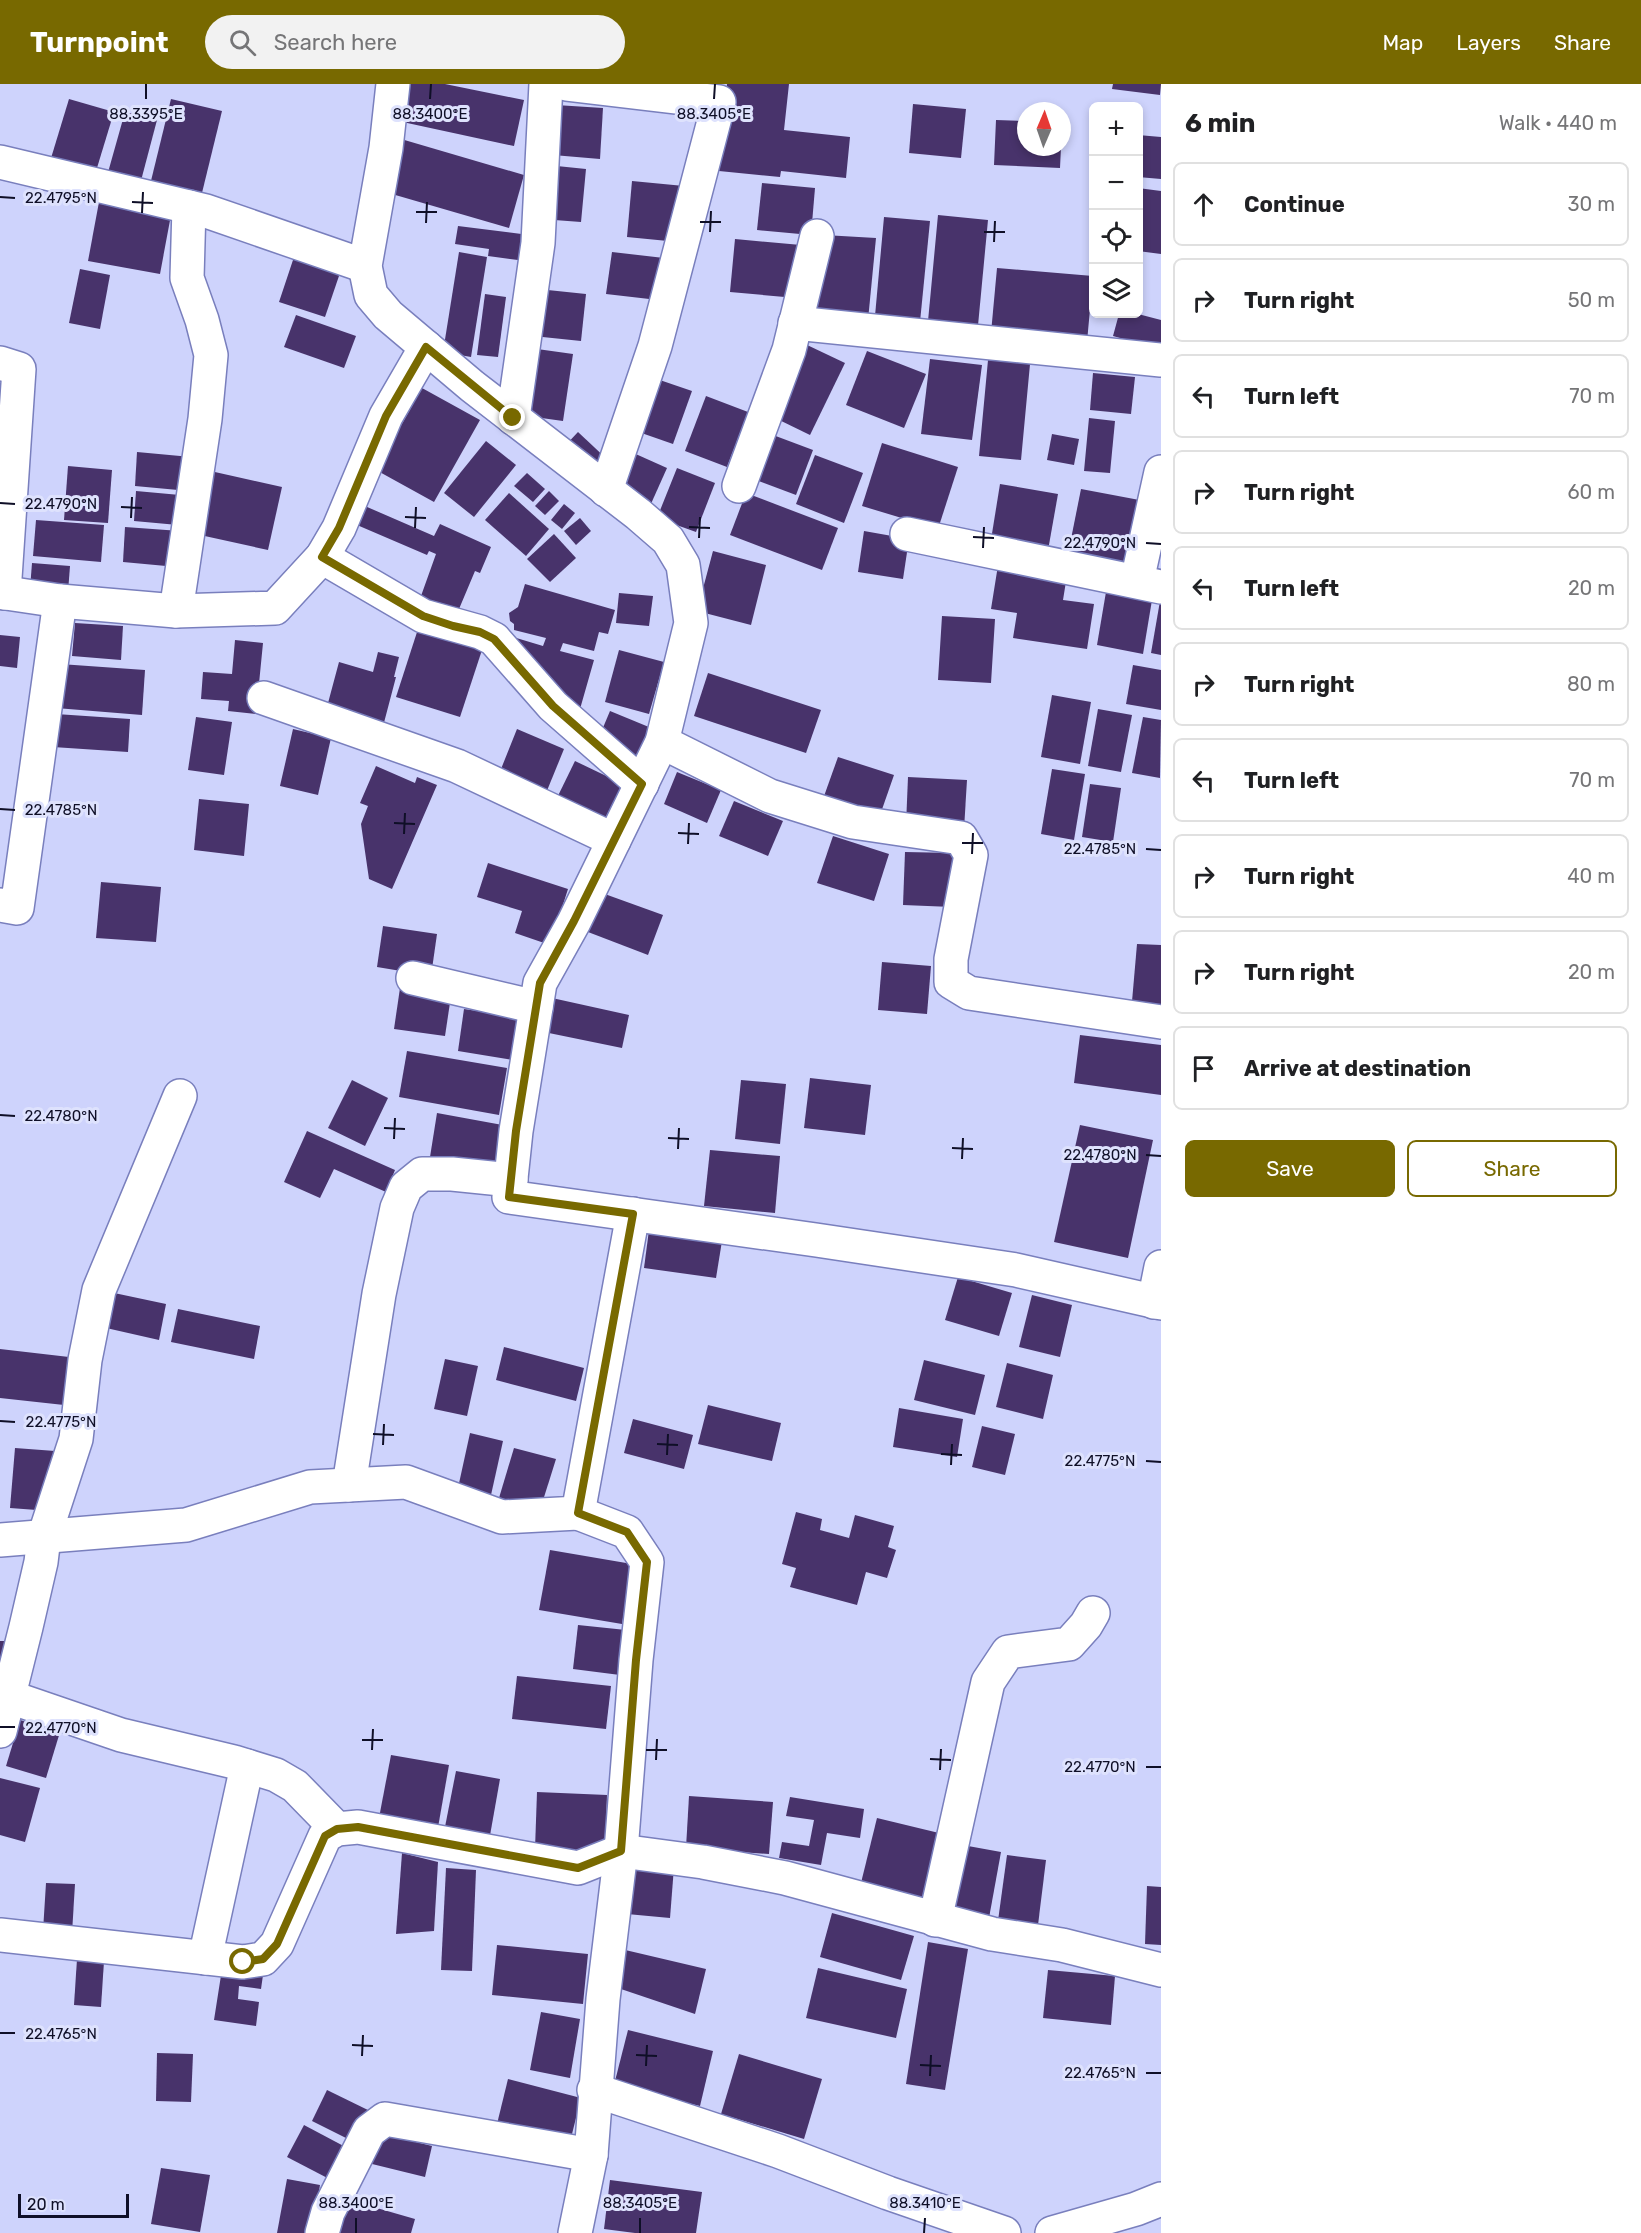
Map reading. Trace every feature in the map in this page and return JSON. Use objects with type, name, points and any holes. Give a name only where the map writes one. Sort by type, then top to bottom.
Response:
[{"type":"street","points":[[393,84],[386,148],[365,266],[371,295],[388,315],[426,347],[668,540],[683,565],[691,623],[662,742],[574,921],[540,983],[516,1131],[509,1197],[1016,1270],[1158,1302],[1161,1266]]},
{"type":"street","points":[[513,418],[538,243],[546,84]]},
{"type":"street","points":[[567,84],[720,93],[655,345],[606,490]]},
{"type":"street","points":[[0,162],[206,211],[365,266]]},
{"type":"street","points":[[176,611],[205,418],[211,355],[202,320],[187,278],[189,207]]},
{"type":"street","points":[[739,486],[789,350],[817,236]]},
{"type":"street","points":[[795,323],[1161,360]]},
{"type":"street","points":[[0,363],[19,369],[2,592],[60,601],[176,611],[275,608],[322,557],[339,528],[386,416],[426,347]]},
{"type":"street","points":[[907,534],[1149,584],[1161,472]]},
{"type":"street","points":[[322,557],[423,616],[480,632],[494,639],[553,706],[642,784]]},
{"type":"street","points":[[0,905],[17,908],[60,601]]},
{"type":"street","points":[[264,698],[457,766],[614,840]]},
{"type":"street","points":[[662,742],[770,796],[853,822],[961,838],[971,855],[951,959],[951,982],[969,993],[1161,1022]]},
{"type":"street","points":[[413,978],[536,1007]]},
{"type":"street","points":[[0,1731],[10,1697],[13,1627],[41,1562],[44,1537],[76,1439],[85,1360],[99,1290],[180,1096]]},
{"type":"street","points":[[349,1485],[379,1294],[397,1208],[406,1187],[422,1174],[452,1174],[511,1180]]},
{"type":"street","points":[[578,1513],[633,1214]]},
{"type":"street","points":[[0,1540],[186,1525],[310,1487],[406,1482],[502,1517],[578,1513],[627,1532],[647,1562],[636,1660],[621,1851],[594,2090],[591,2155],[575,2233]]},
{"type":"street","points":[[935,1920],[988,1682],[1008,1652],[1069,1644],[1086,1625],[1093,1613]]},
{"type":"street","points":[[10,1697],[121,1736],[276,1774],[295,1786],[337,1829]]},
{"type":"street","points":[[205,1958],[247,1766]]},
{"type":"street","points":[[0,1935],[243,1962],[263,1959],[277,1944],[325,1836],[337,1829],[358,1827],[578,1868],[621,1851],[703,1862],[785,1878],[992,1934],[1062,1945],[1161,1970]]},
{"type":"street","points":[[594,2090],[778,2151],[888,2193],[1004,2233]]},
{"type":"street","points":[[322,2233],[328,2212],[364,2141],[369,2132],[385,2119],[591,2155]]},
{"type":"street","points":[[1052,2233],[1136,2209],[1161,2199]]},
{"type":"building","points":[[405,84],[445,84],[524,100],[514,146],[398,121]]},
{"type":"building","points":[[727,84],[789,84],[784,130],[850,137],[846,178],[781,171],[780,177],[719,171]]},
{"type":"building","points":[[1113,84],[1161,84],[1160,95],[1112,89]]},
{"type":"building","points":[[69,99],[114,112],[93,181],[48,168]]},
{"type":"building","points":[[171,99],[222,111],[200,201],[149,189]]},
{"type":"building","points":[[913,104],[966,109],[961,158],[909,153]]},
{"type":"building","points":[[556,105],[603,108],[600,159],[553,155]]},
{"type":"building","points":[[125,112],[157,120],[138,192],[105,183]]},
{"type":"building","points":[[996,120],[1017,121],[1017,156],[1061,156],[1060,168],[994,165]]},
{"type":"building","points":[[1143,135],[1161,137],[1161,179],[1143,177]]},
{"type":"building","points":[[401,139],[524,175],[509,228],[385,192]]},
{"type":"building","points":[[547,165],[586,169],[581,222],[541,219]]},
{"type":"building","points":[[632,181],[684,186],[678,242],[627,237]]},
{"type":"building","points":[[762,183],[815,188],[811,235],[757,230]]},
{"type":"building","points":[[1143,189],[1161,191],[1161,254],[1143,252]]},
{"type":"building","points":[[99,202],[171,215],[160,274],[88,261]]},
{"type":"building","points":[[938,215],[988,220],[977,336],[927,332]]},
{"type":"building","points":[[884,217],[930,221],[919,332],[874,327]]},
{"type":"building","points":[[458,226],[537,236],[526,261],[488,256],[489,249],[455,244]]},
{"type":"building","points":[[824,235],[876,238],[868,320],[810,315]]},
{"type":"building","points":[[735,239],[801,245],[796,298],[730,292]]},
{"type":"building","points":[[459,252],[487,257],[471,357],[443,352]]},
{"type":"building","points":[[612,252],[664,258],[658,300],[606,294]]},
{"type":"building","points":[[294,257],[340,273],[325,317],[279,302]]},
{"type":"building","points":[[997,268],[1089,276],[1087,342],[991,333]]},
{"type":"building","points":[[80,269],[110,275],[100,329],[69,323]]},
{"type":"building","points":[[538,289],[586,294],[581,341],[533,336]]},
{"type":"building","points":[[485,294],[506,297],[498,357],[477,355]]},
{"type":"building","points":[[296,315],[356,336],[344,368],[284,347]]},
{"type":"building","points":[[1143,315],[1161,320],[1161,350],[1113,336],[1118,318],[1143,318]]},
{"type":"building","points":[[805,344],[845,363],[810,435],[771,416]]},
{"type":"building","points":[[530,348],[573,354],[563,421],[520,415]]},
{"type":"building","points":[[867,351],[926,374],[904,428],[846,405]]},
{"type":"building","points":[[930,359],[982,365],[972,440],[921,434]]},
{"type":"building","points":[[988,360],[1030,364],[1021,460],[979,456]]},
{"type":"building","points":[[1093,373],[1135,377],[1131,414],[1090,410]]},
{"type":"building","points":[[648,376],[692,391],[673,444],[630,429]]},
{"type":"building","points":[[422,388],[480,420],[434,502],[376,470]]},
{"type":"building","points":[[706,396],[748,412],[727,467],[685,451]]},
{"type":"building","points":[[1089,418],[1115,421],[1110,473],[1084,471]]},
{"type":"building","points":[[578,432],[610,462],[594,479],[562,449]]},
{"type":"building","points":[[765,432],[813,450],[796,495],[748,477]]},
{"type":"building","points":[[1052,434],[1079,439],[1074,465],[1047,460]]},
{"type":"building","points":[[486,441],[516,465],[474,517],[444,493]]},
{"type":"building","points":[[882,443],[958,467],[938,529],[862,506]]},
{"type":"building","points":[[629,451],[667,468],[650,506],[632,498],[618,476]]},
{"type":"building","points":[[137,452],[191,457],[189,491],[135,486]]},
{"type":"building","points":[[815,455],[863,473],[844,523],[796,504]]},
{"type":"building","points":[[68,466],[112,470],[108,523],[64,520]]},
{"type":"building","points":[[677,468],[715,483],[696,532],[657,518]]},
{"type":"building","points":[[206,470],[282,487],[268,550],[191,533]]},
{"type":"building","points":[[527,473],[545,489],[533,502],[514,486]]},
{"type":"building","points":[[1000,484],[1058,494],[1047,556],[990,546]]},
{"type":"building","points":[[1081,489],[1150,502],[1135,578],[1066,564]]},
{"type":"building","points":[[136,491],[180,495],[178,525],[134,521]]},
{"type":"building","points":[[549,491],[559,501],[545,515],[535,506]]},
{"type":"building","points":[[509,493],[549,529],[526,556],[485,520]]},
{"type":"building","points":[[746,493],[838,528],[822,570],[730,535]]},
{"type":"building","points":[[351,500],[434,536],[440,524],[491,547],[480,573],[475,571],[459,609],[441,611],[421,596],[436,554],[429,551],[427,555],[343,519]]},
{"type":"building","points":[[564,504],[575,513],[562,529],[551,520]]},
{"type":"building","points":[[580,518],[591,531],[576,545],[564,531]]},
{"type":"building","points":[[36,520],[104,525],[101,562],[33,556]]},
{"type":"building","points":[[125,527],[180,531],[177,567],[123,562]]},
{"type":"building","points":[[864,531],[909,539],[903,579],[858,572]]},
{"type":"building","points":[[554,534],[576,558],[550,582],[527,559]]},
{"type":"building","points":[[713,551],[766,565],[751,625],[697,611]]},
{"type":"building","points":[[999,559],[1068,569],[1063,600],[1094,604],[1087,649],[1013,638],[1017,613],[991,609]]},
{"type":"building","points":[[32,563],[70,566],[68,592],[30,589]]},
{"type":"building","points":[[525,584],[615,610],[608,634],[599,632],[594,651],[563,643],[560,651],[594,660],[576,723],[513,637],[543,646],[546,638],[514,630],[514,624],[510,621],[509,613],[518,607]]},
{"type":"building","points":[[1107,586],[1153,594],[1143,654],[1097,645]]},
{"type":"building","points":[[619,593],[653,596],[649,626],[616,623]]},
{"type":"building","points":[[1161,601],[1161,655],[1151,653]]},
{"type":"building","points":[[942,616],[995,619],[991,683],[938,680]]},
{"type":"building","points":[[75,623],[123,626],[121,660],[72,656]]},
{"type":"building","points":[[418,629],[482,650],[460,717],[396,697]]},
{"type":"building","points":[[0,635],[20,637],[17,668],[0,666]]},
{"type":"building","points":[[235,640],[263,643],[256,714],[228,711],[229,701],[201,699],[203,672],[232,674]]},
{"type":"building","points":[[619,650],[664,662],[649,714],[605,702]]},
{"type":"building","points":[[378,652],[399,657],[381,734],[324,718],[339,662],[373,672]]},
{"type":"building","points":[[60,664],[145,670],[142,715],[56,708]]},
{"type":"building","points":[[1133,665],[1161,670],[1161,710],[1126,704]]},
{"type":"building","points":[[708,673],[821,710],[806,753],[694,716]]},
{"type":"building","points":[[1052,695],[1091,702],[1080,764],[1041,757]]},
{"type":"building","points":[[1098,709],[1132,715],[1121,772],[1088,766]]},
{"type":"building","points":[[610,711],[661,732],[647,763],[597,742]]},
{"type":"building","points":[[56,714],[130,719],[128,752],[53,747]]},
{"type":"building","points":[[196,717],[232,722],[224,775],[188,770]]},
{"type":"building","points":[[1143,717],[1161,720],[1160,778],[1132,773]]},
{"type":"building","points":[[293,729],[331,738],[318,795],[280,786]]},
{"type":"building","points":[[517,729],[564,749],[544,798],[497,779]]},
{"type":"building","points":[[838,757],[894,775],[879,818],[823,799]]},
{"type":"building","points":[[575,761],[623,784],[601,827],[554,804]]},
{"type":"building","points":[[376,766],[415,783],[417,777],[437,785],[392,889],[369,879],[361,824],[368,806],[360,803]]},
{"type":"building","points":[[1052,769],[1085,774],[1074,840],[1041,834]]},
{"type":"building","points":[[677,772],[721,790],[707,823],[664,804]]},
{"type":"building","points":[[908,777],[967,780],[964,829],[906,825]]},
{"type":"building","points":[[1090,784],[1121,788],[1113,842],[1082,837]]},
{"type":"building","points":[[199,799],[249,804],[244,856],[194,850]]},
{"type":"building","points":[[734,801],[783,821],[768,856],[719,836]]},
{"type":"building","points":[[833,836],[889,854],[874,901],[817,883]]},
{"type":"building","points":[[905,852],[954,853],[952,907],[903,905]]},
{"type":"building","points":[[488,863],[568,889],[550,945],[515,933],[522,911],[477,897]]},
{"type":"building","points":[[101,882],[161,887],[156,942],[96,938]]},
{"type":"building","points":[[602,893],[663,915],[648,955],[588,932]]},
{"type":"building","points":[[383,926],[437,934],[431,976],[377,967]]},
{"type":"building","points":[[1137,944],[1161,945],[1161,1015],[1131,1013]]},
{"type":"building","points":[[882,962],[931,966],[927,1014],[878,1010]]},
{"type":"building","points":[[400,988],[451,996],[445,1036],[394,1029]]},
{"type":"building","points":[[552,998],[629,1015],[622,1048],[544,1032]]},
{"type":"building","points":[[464,1009],[519,1017],[513,1060],[458,1051]]},
{"type":"building","points":[[1080,1035],[1161,1045],[1161,1095],[1074,1083]]},
{"type":"building","points":[[407,1051],[507,1068],[499,1115],[399,1097]]},
{"type":"building","points":[[810,1078],[871,1085],[865,1135],[804,1128]]},
{"type":"building","points":[[352,1080],[388,1098],[365,1146],[328,1128]]},
{"type":"building","points":[[741,1080],[786,1084],[780,1144],[735,1139]]},
{"type":"building","points":[[437,1113],[508,1126],[500,1169],[430,1157]]},
{"type":"building","points":[[1080,1125],[1153,1140],[1128,1258],[1054,1242]]},
{"type":"building","points":[[307,1131],[395,1170],[386,1192],[334,1169],[320,1198],[284,1182]]},
{"type":"building","points":[[710,1150],[780,1156],[775,1213],[704,1206]]},
{"type":"building","points":[[649,1230],[722,1241],[716,1278],[644,1268]]},
{"type":"building","points":[[958,1277],[1012,1293],[999,1336],[945,1320]]},
{"type":"building","points":[[100,1290],[166,1304],[159,1340],[93,1325]]},
{"type":"building","points":[[1032,1295],[1072,1305],[1060,1357],[1019,1347]]},
{"type":"building","points":[[178,1309],[260,1326],[254,1359],[171,1342]]},
{"type":"building","points":[[504,1347],[584,1368],[576,1401],[496,1380]]},
{"type":"building","points":[[0,1349],[69,1357],[64,1405],[0,1398]]},
{"type":"building","points":[[445,1359],[478,1366],[467,1416],[434,1409]]},
{"type":"building","points":[[924,1360],[985,1375],[975,1415],[914,1400]]},
{"type":"building","points":[[1007,1363],[1053,1375],[1043,1419],[996,1407]]},
{"type":"building","points":[[708,1405],[781,1423],[772,1461],[698,1444]]},
{"type":"building","points":[[899,1408],[963,1419],[957,1457],[893,1447]]},
{"type":"building","points":[[633,1419],[693,1435],[684,1469],[624,1453]]},
{"type":"building","points":[[982,1426],[1015,1434],[1005,1475],[972,1467]]},
{"type":"building","points":[[470,1433],[503,1441],[491,1495],[458,1488]]},
{"type":"building","points":[[15,1448],[55,1451],[50,1511],[10,1508]]},
{"type":"building","points":[[514,1448],[556,1459],[540,1510],[499,1498]]},
{"type":"building","points":[[796,1512],[822,1519],[820,1530],[849,1538],[855,1515],[894,1526],[888,1547],[896,1550],[887,1578],[866,1572],[857,1605],[790,1587],[796,1568],[782,1564]]},
{"type":"building","points":[[550,1550],[632,1564],[622,1624],[539,1610]]},
{"type":"building","points":[[578,1625],[626,1630],[620,1675],[573,1669]]},
{"type":"building","points":[[0,1641],[6,1641],[0,1677]]},
{"type":"building","points":[[517,1676],[611,1686],[606,1729],[512,1719]]},
{"type":"building","points":[[20,1720],[60,1732],[46,1778],[6,1766]]},
{"type":"building","points":[[391,1755],[449,1765],[437,1833],[378,1823]]},
{"type":"building","points":[[456,1771],[500,1779],[489,1841],[444,1832]]},
{"type":"building","points":[[0,1778],[40,1788],[25,1842],[0,1835]]},
{"type":"building","points":[[537,1792],[607,1795],[605,1852],[535,1849]]},
{"type":"building","points":[[689,1796],[773,1802],[769,1854],[686,1848]]},
{"type":"building","points":[[790,1797],[864,1809],[860,1838],[827,1833],[821,1865],[779,1858],[782,1842],[809,1846],[814,1820],[786,1816]]},
{"type":"building","points":[[877,1818],[939,1833],[922,1902],[860,1887]]},
{"type":"building","points":[[957,1844],[1001,1852],[987,1929],[943,1921]]},
{"type":"building","points":[[402,1853],[438,1862],[434,1931],[396,1934]]},
{"type":"building","points":[[1007,1855],[1046,1860],[1037,1933],[997,1928]]},
{"type":"building","points":[[631,1864],[674,1867],[670,1918],[627,1914]]},
{"type":"building","points":[[446,1868],[476,1870],[472,1971],[441,1970]]},
{"type":"building","points":[[46,1883],[75,1884],[72,1933],[43,1931]]},
{"type":"building","points":[[1147,1886],[1161,1887],[1161,1945],[1145,1944]]},
{"type":"building","points":[[832,1913],[914,1936],[901,1980],[820,1957]]},
{"type":"building","points":[[928,1942],[968,1949],[945,2090],[906,2084]]},
{"type":"building","points":[[497,1945],[588,1954],[583,2004],[492,1995]]},
{"type":"building","points":[[621,1949],[706,1969],[695,2014],[615,1987]]},
{"type":"building","points":[[77,1959],[104,1961],[101,2007],[74,2005]]},
{"type":"building","points":[[818,1968],[907,1989],[896,2038],[806,2018]]},
{"type":"building","points":[[222,1969],[263,1975],[261,1989],[239,1986],[238,1999],[259,2002],[256,2026],[214,2020]]},
{"type":"building","points":[[1048,1970],[1115,1976],[1111,2025],[1043,2018]]},
{"type":"building","points":[[541,2012],[580,2019],[570,2078],[530,2070]]},
{"type":"building","points":[[628,2030],[713,2051],[700,2106],[614,2085]]},
{"type":"building","points":[[157,2053],[193,2054],[191,2102],[156,2101]]},
{"type":"building","points":[[739,2054],[822,2079],[804,2139],[721,2114]]},
{"type":"building","points":[[508,2079],[581,2098],[570,2142],[497,2124]]},
{"type":"building","points":[[327,2090],[372,2112],[356,2143],[312,2121]]},
{"type":"building","points":[[304,2125],[353,2151],[337,2183],[287,2157]]},
{"type":"building","points":[[376,2132],[432,2146],[425,2177],[368,2163]]},
{"type":"building","points":[[161,2168],[210,2175],[200,2232],[151,2224]]},
{"type":"building","points":[[287,2179],[320,2185],[312,2233],[277,2233]]},
{"type":"building","points":[[610,2180],[702,2192],[696,2233],[635,2233],[604,2229]]},
{"type":"building","points":[[342,2198],[415,2219],[411,2233],[332,2233]]},
{"type":"route","points":[[243,1962],[263,1959],[277,1944],[325,1836],[337,1829],[358,1827],[578,1868],[621,1851],[636,1660],[647,1562],[627,1532],[578,1513],[633,1214],[509,1197],[516,1131],[540,983],[574,921],[642,784],[553,706],[494,639],[480,632],[423,616],[322,557],[339,528],[386,416],[426,347],[513,418]]}]
